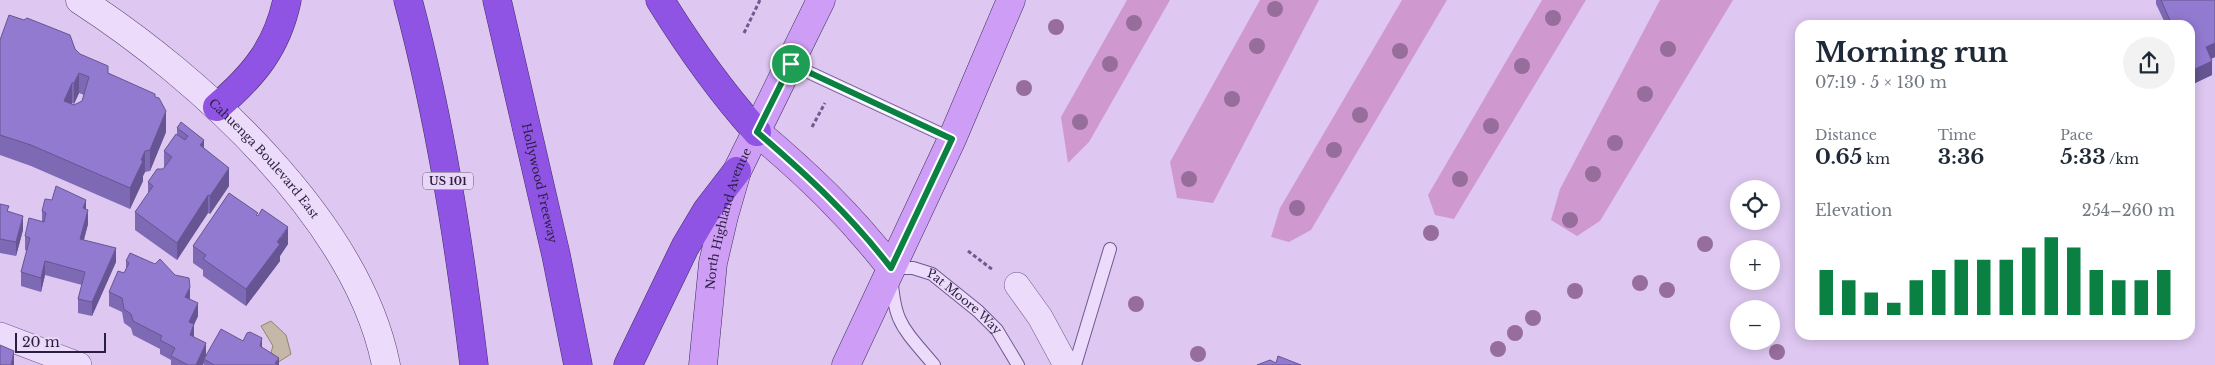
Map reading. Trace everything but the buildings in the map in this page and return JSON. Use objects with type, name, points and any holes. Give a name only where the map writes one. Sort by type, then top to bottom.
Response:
[{"type":"highway","points":[[216,107],[244,82],[263,60],[279,27],[287,0]]},
{"type":"highway","name":"US 101","points":[[408,0],[421,47],[448,178],[474,365]]},
{"type":"highway","name":"Hollywood Freeway","points":[[497,0],[556,255],[578,365]]},
{"type":"highway","points":[[660,0],[697,58],[726,98],[757,132]]},
{"type":"highway","points":[[628,365],[685,247],[707,210],[737,171]]},
{"type":"main road","name":"Cahuenga Boulevard East","points":[[80,0],[175,70],[216,107],[287,179],[317,219],[345,262],[366,305],[383,351],[386,365]]},
{"type":"main road","name":"North Highland Avenue","points":[[704,365],[714,263],[724,216],[737,171],[821,0]]},
{"type":"main road","points":[[846,365],[952,139],[1010,0]]},
{"type":"main road","points":[[757,132],[829,196],[862,231],[891,268]]},
{"type":"street","points":[[1017,285],[1040,317],[1066,365]]},
{"type":"street","points":[[0,335],[79,365]]},
{"type":"lane","points":[[791,64],[952,139]]},
{"type":"lane","points":[[1075,365],[1110,249]]},
{"type":"lane","points":[[891,268],[892,298],[898,320],[911,339],[934,365]]},
{"type":"lane","name":"Pat Moore Way","points":[[891,268],[913,268],[932,274],[978,311],[997,330],[1018,365]]},
{"type":"path","points":[[744,33],[760,0]]},
{"type":"path","points":[[812,127],[828,96]]},
{"type":"path","points":[[968,251],[978,260]]},
{"type":"shaded area","points":[[1127,0],[1170,0],[1089,142],[1068,163],[1061,117]]},
{"type":"shaded area","points":[[1260,0],[1319,0],[1213,203],[1177,198],[1170,162]]},
{"type":"shaded area","points":[[1402,0],[1447,0],[1311,230],[1289,242],[1271,237],[1280,208]]},
{"type":"shaded area","points":[[1542,0],[1586,0],[1454,219],[1435,215],[1428,195]]},
{"type":"shaded area","points":[[1660,0],[1733,0],[1600,221],[1577,236],[1551,220],[1560,189]]},
{"type":"shaded area","points":[[271,321],[286,335],[291,354],[277,363],[271,352],[273,346],[261,326]]},
{"type":"route","points":[[791,64],[952,139],[891,268],[862,231],[829,196],[757,132],[791,64]]}]
